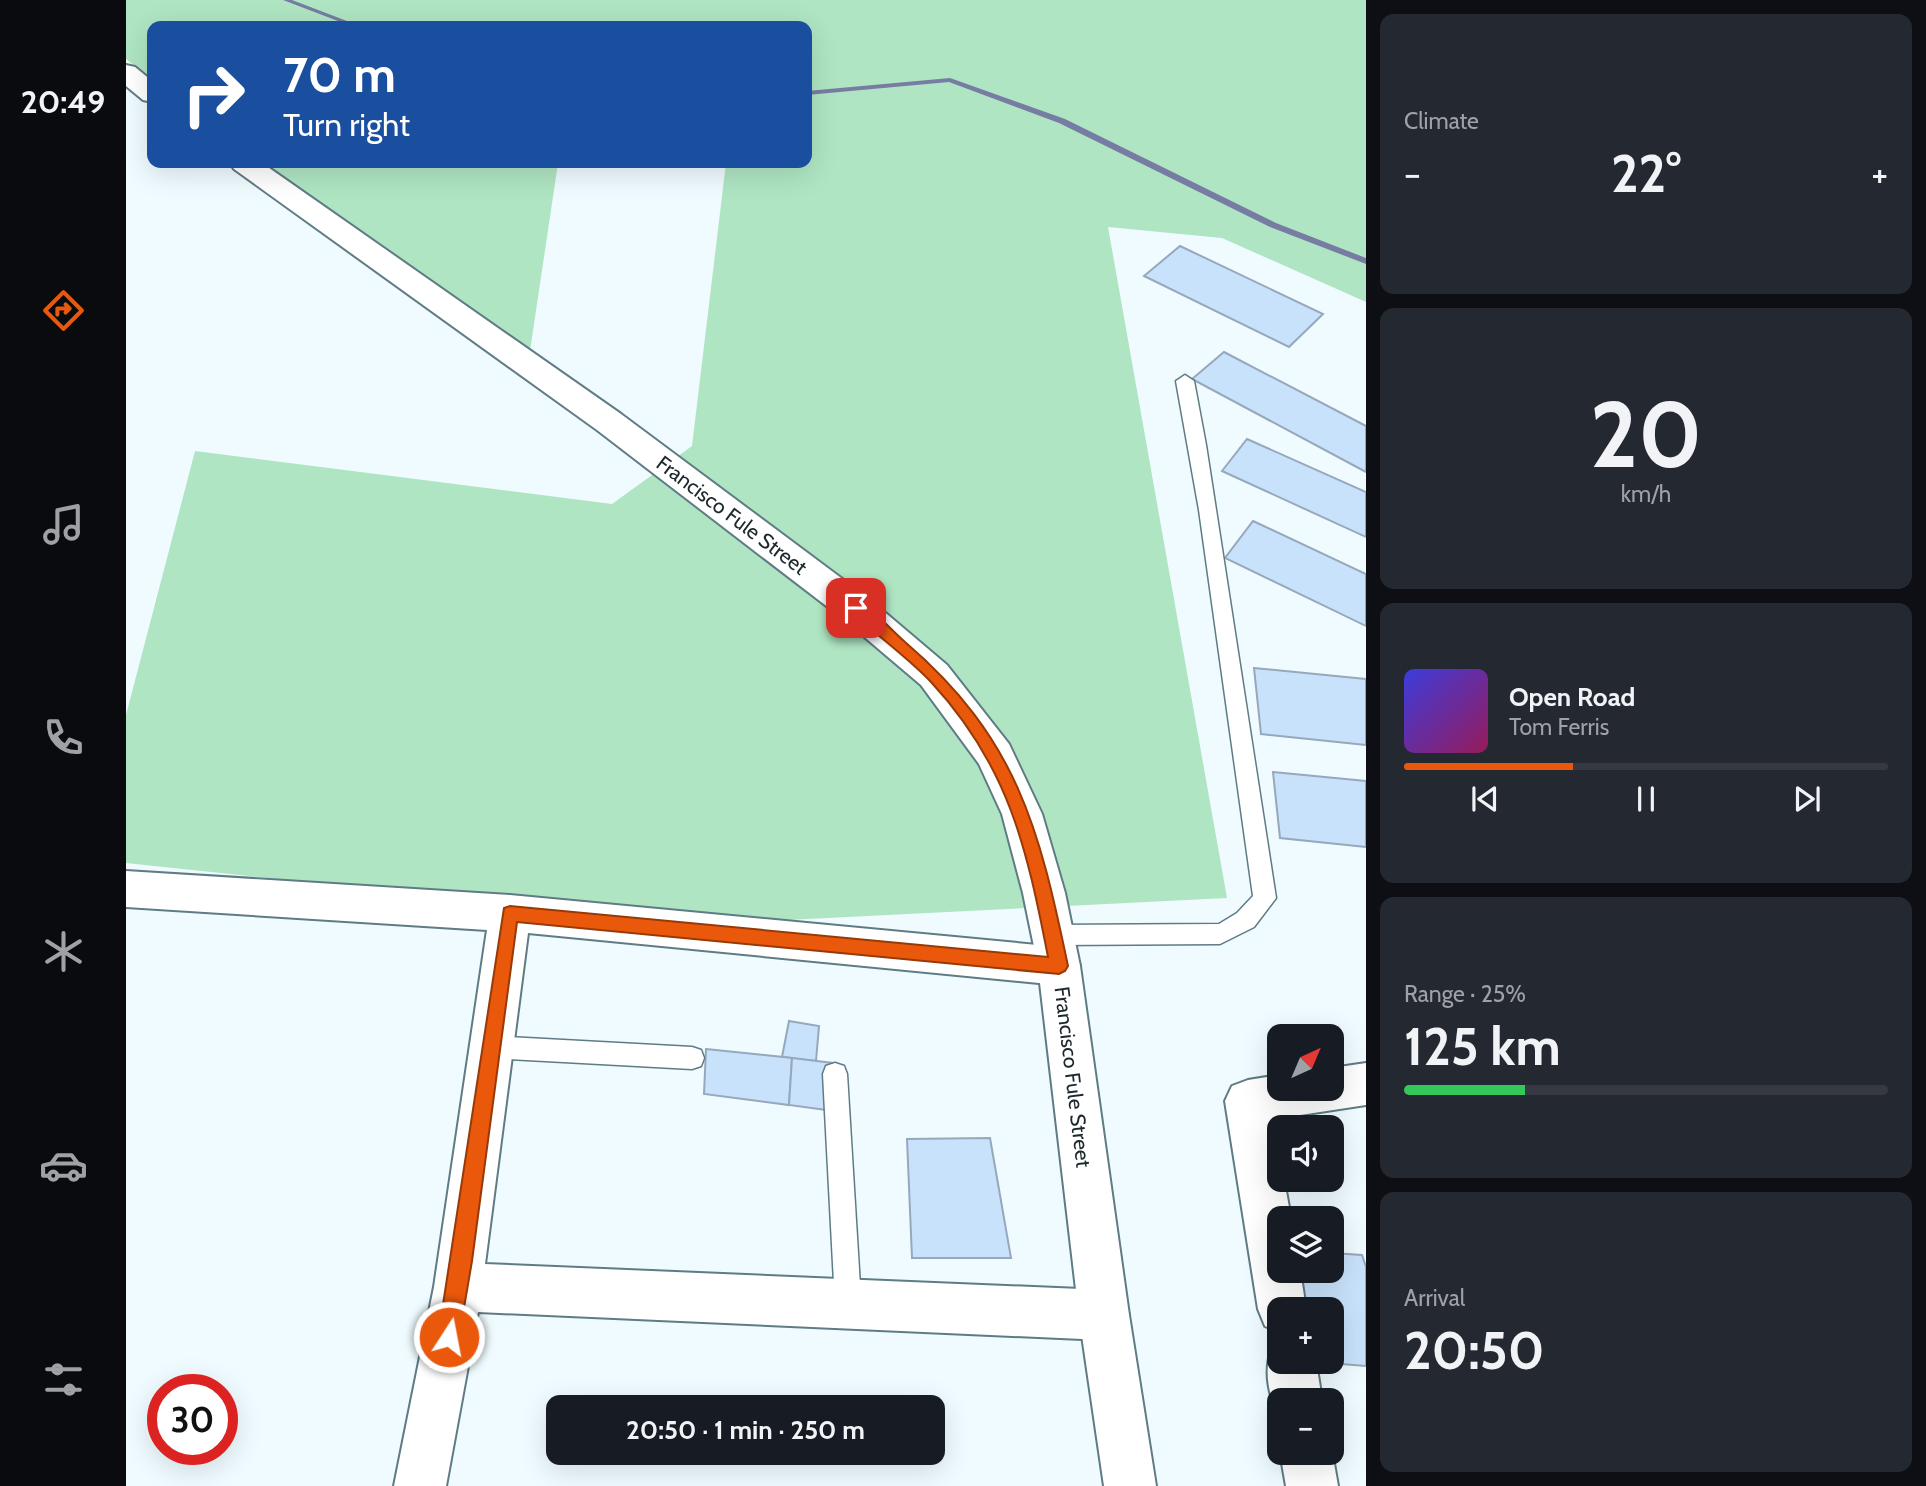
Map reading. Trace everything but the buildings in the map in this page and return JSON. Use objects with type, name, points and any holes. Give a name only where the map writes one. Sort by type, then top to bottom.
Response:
[{"type":"street","points":[[126,73],[147,90]]},
{"type":"street","name":"Francisco Fule Street","points":[[251,168],[609,422],[856,608],[934,675],[977,729],[1011,784],[1035,859],[1056,950],[1104,1315],[1130,1486]]},
{"type":"street","points":[[126,888],[1056,950]]},
{"type":"street","points":[[420,1486],[458,1287],[510,913]]},
{"type":"street","points":[[1280,1297],[1248,1101],[1366,1084]]},
{"type":"street","points":[[458,1287],[848,1301],[1104,1315]]},
{"type":"street","points":[[1308,1465],[1312,1486]]},
{"type":"lane","points":[[1056,950],[1220,934],[1241,925],[1254,914],[1265,898],[1234,699],[1205,478],[1185,381]]},
{"type":"lane","points":[[491,1047],[692,1058]]},
{"type":"lane","points":[[835,1074],[848,1301]]},
{"type":"green space","points":[[126,0],[1366,0],[1366,302],[1222,238],[1108,227],[1227,898],[705,924],[126,863],[126,715],[195,451],[612,504],[692,446],[725,168],[812,168],[812,21],[147,21],[147,76],[126,59]]},
{"type":"green space","points":[[269,168],[557,168],[530,351]]},
{"type":"waterway","points":[[286,0],[343,21]]},
{"type":"waterway","points":[[812,93],[950,80],[1062,121],[1273,225],[1366,261]]},
{"type":"route","points":[[449,1337],[510,913],[1059,966],[1044,893],[1023,814],[995,755],[934,675],[856,608]]}]
